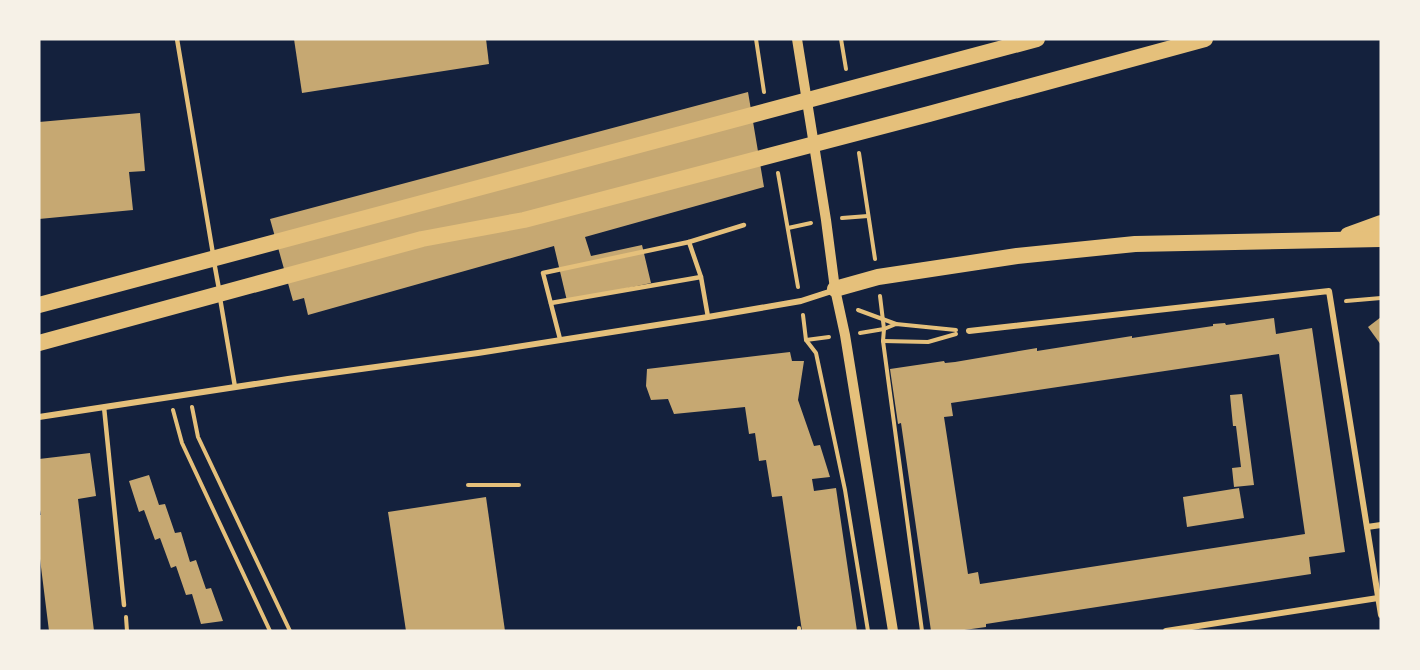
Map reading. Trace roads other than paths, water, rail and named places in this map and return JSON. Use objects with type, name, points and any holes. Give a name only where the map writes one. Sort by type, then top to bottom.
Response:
[{"type":"highway","points":[[39,305],[1037,39]]},
{"type":"highway","points":[[39,343],[422,239],[524,220],[1205,39]]},
{"type":"highway","points":[[1332,241],[1381,223]]},
{"type":"highway","points":[[835,289],[878,277],[1017,256],[1135,244],[1381,239]]},
{"type":"street","points":[[797,39],[835,289],[845,335],[893,631]]},
{"type":"street","points":[[39,417],[708,317],[801,301],[835,289]]},
{"type":"street","points":[[969,331],[1329,291],[1381,615]]},
{"type":"street","points":[[1366,526],[1381,525]]},
{"type":"street","points":[[1166,631],[1378,598]]},
{"type":"lane","points":[[177,39],[235,387]]},
{"type":"lane","points":[[560,339],[543,273],[689,242],[744,225]]},
{"type":"lane","points":[[689,242],[701,277],[708,317]]},
{"type":"lane","points":[[551,303],[701,277]]},
{"type":"lane","points":[[104,407],[124,605]]}]
